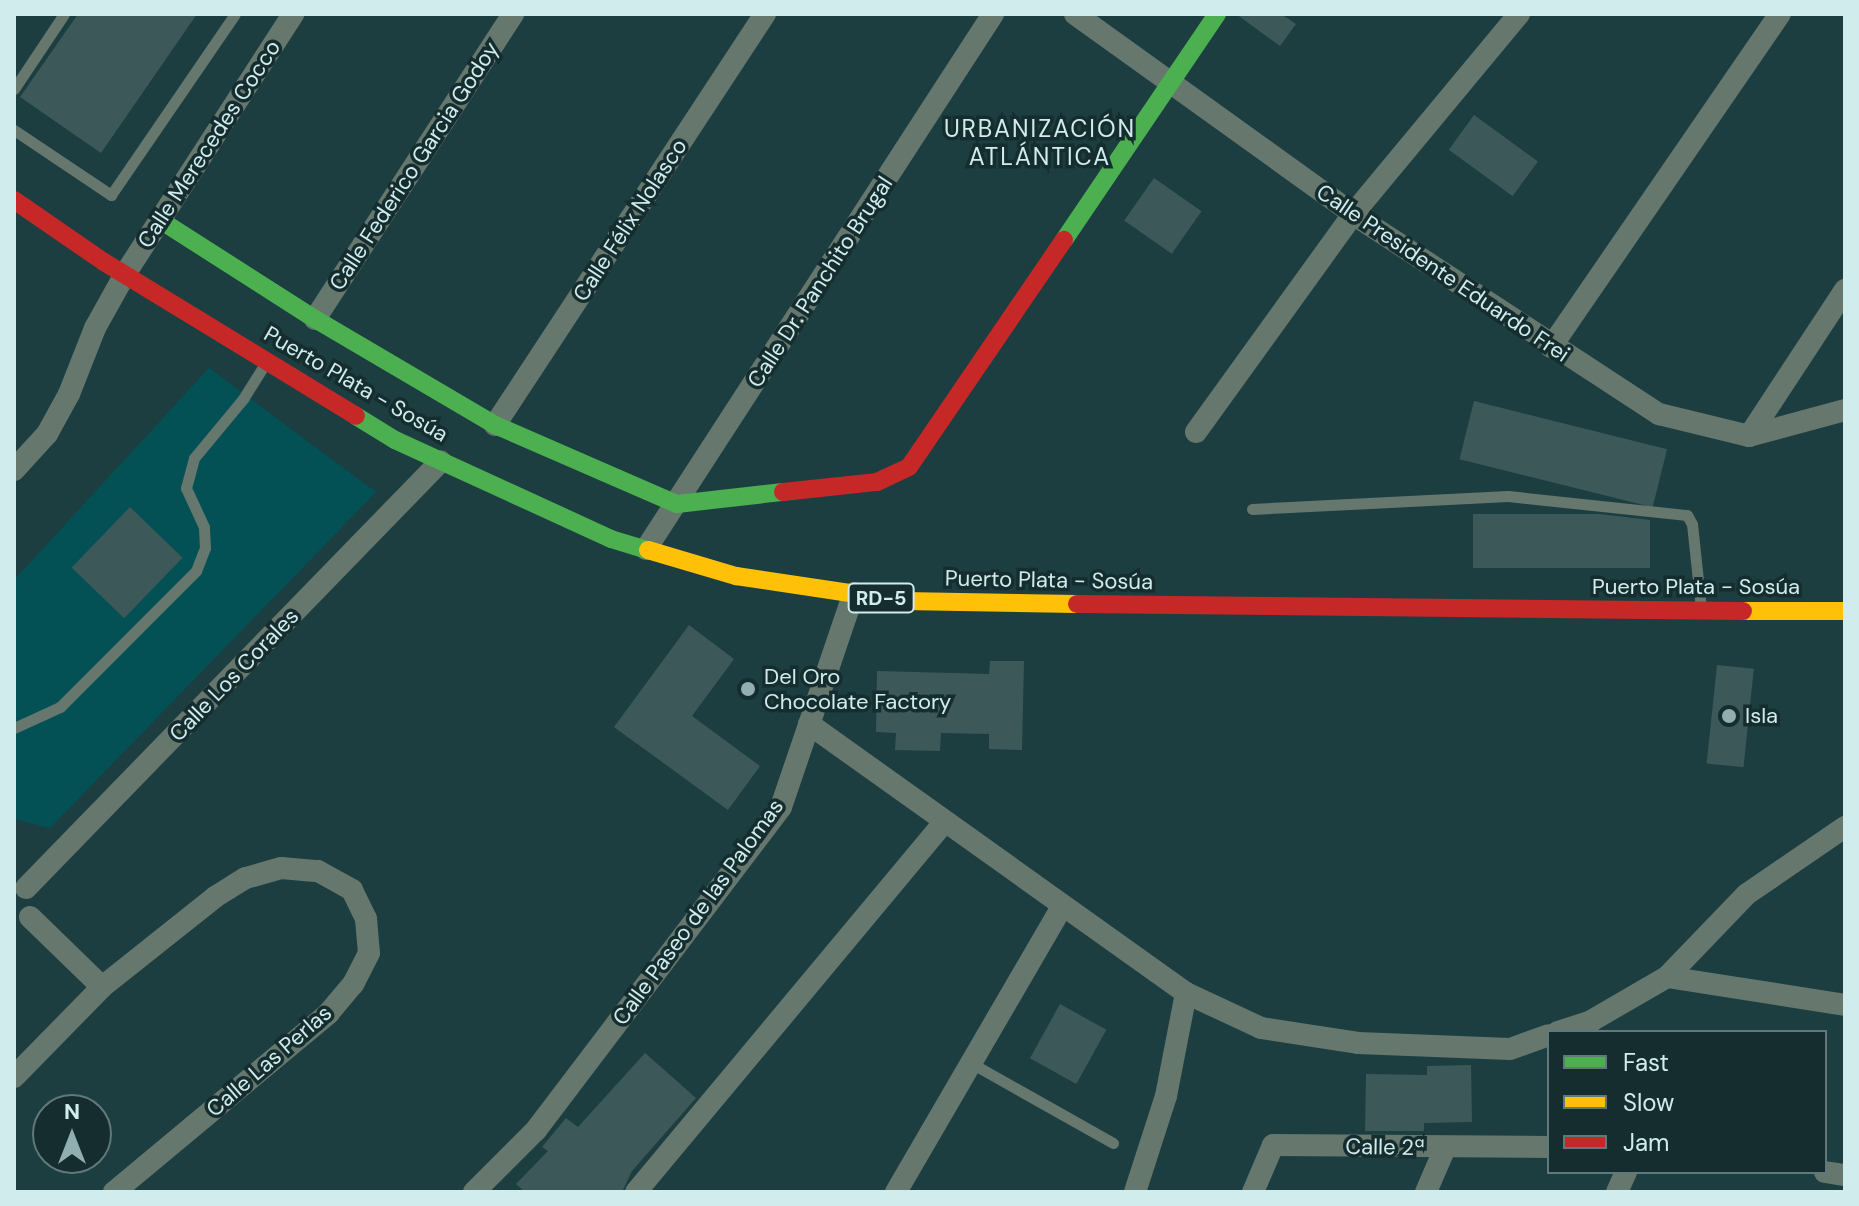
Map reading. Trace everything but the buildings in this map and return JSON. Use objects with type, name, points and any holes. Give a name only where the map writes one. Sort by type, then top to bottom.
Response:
[{"type":"main road","points":[[160,220],[315,319],[495,425],[677,504],[877,482],[909,467],[1217,14]]},
{"type":"main road","name":"Puerto Plata - Sosúa","points":[[14,200],[125,274],[395,440],[611,539],[736,576],[903,601],[1845,611]]},
{"type":"street","name":"Calle Merecedes Cocco","points":[[14,470],[47,434],[69,394],[95,328],[125,274],[293,14]]},
{"type":"street","name":"Calle Federico Garcia Godoy","points":[[315,319],[513,14]]},
{"type":"street","name":"Calle Félix Nolasco","points":[[495,425],[765,14]]},
{"type":"street","name":"Calle Dr. Panchito Brugal","points":[[646,549],[993,14]]},
{"type":"street","name":"Calle Presidente Eduardo Frei","points":[[1075,14],[1353,214],[1551,347],[1659,414],[1749,436],[1845,410]]},
{"type":"street","points":[[1196,432],[1353,214],[1519,14]]},
{"type":"street","points":[[1551,347],[1780,14]]},
{"type":"street","points":[[1749,436],[1845,290]]},
{"type":"street","name":"Calle Los Corales","points":[[20,887],[441,461]]},
{"type":"street","name":"Calle Paseo de las Palomas","points":[[474,1192],[536,1130],[781,807],[854,593]]},
{"type":"street","points":[[809,724],[1186,993],[1261,1028],[1358,1043],[1510,1049],[1547,1036]]},
{"type":"street","points":[[636,1192],[944,822]]},
{"type":"street","points":[[1564,1030],[1591,1021],[1667,977],[1747,894],[1845,827]]},
{"type":"street","name":"Calle Las Perlas","points":[[14,1077],[102,987],[215,897],[246,878],[281,868],[318,871],[352,890],[366,919],[369,953],[353,984],[329,1013],[114,1192]]},
{"type":"street","points":[[20,887],[35,902],[22,920],[102,987]]},
{"type":"street","points":[[896,1192],[1062,907]]},
{"type":"street","points":[[1667,977],[1845,1005]]},
{"type":"street","points":[[1135,1192],[1166,1096],[1186,993]]},
{"type":"street","name":"Calle 2ª","points":[[1253,1192],[1273,1145],[1547,1147]]},
{"type":"street","points":[[1426,1192],[1445,1148]]},
{"type":"lane","points":[[14,89],[64,14]]},
{"type":"lane","points":[[14,130],[111,195],[235,14]]},
{"type":"lane","points":[[14,728],[60,707],[196,571],[205,548],[204,527],[186,488],[194,458],[243,399],[266,361]]},
{"type":"lane","points":[[1252,509],[1508,496],[1687,515],[1692,524],[1701,611]]},
{"type":"lane","points":[[971,1063],[1113,1143]]},
{"type":"shaded area","points":[[209,368],[376,492],[50,828],[14,819],[14,580]]},
{"type":"traffic: fast","points":[[1064,240],[1217,14]]},
{"type":"traffic: fast","points":[[160,220],[315,319],[495,425],[677,504],[783,492]]},
{"type":"traffic: fast","points":[[356,416],[395,440],[611,539],[648,550]]},
{"type":"traffic: slow","points":[[648,550],[736,576],[903,601],[1077,604]]},
{"type":"traffic: slow","points":[[1743,611],[1845,611]]},
{"type":"traffic: jam","points":[[14,200],[104,262],[356,416]]},
{"type":"traffic: jam","points":[[783,492],[877,482],[909,467],[1064,240]]},
{"type":"traffic: jam","points":[[1077,604],[1743,611]]},
{"type":"place","name":"Del Oro Chocolate Factory","points":[[748,689]]},
{"type":"place","name":"Isla","points":[[1729,716]]},
{"type":"district","name":"URBANIZACIÓN ATLÁNTICA","points":[[1040,143]]}]
